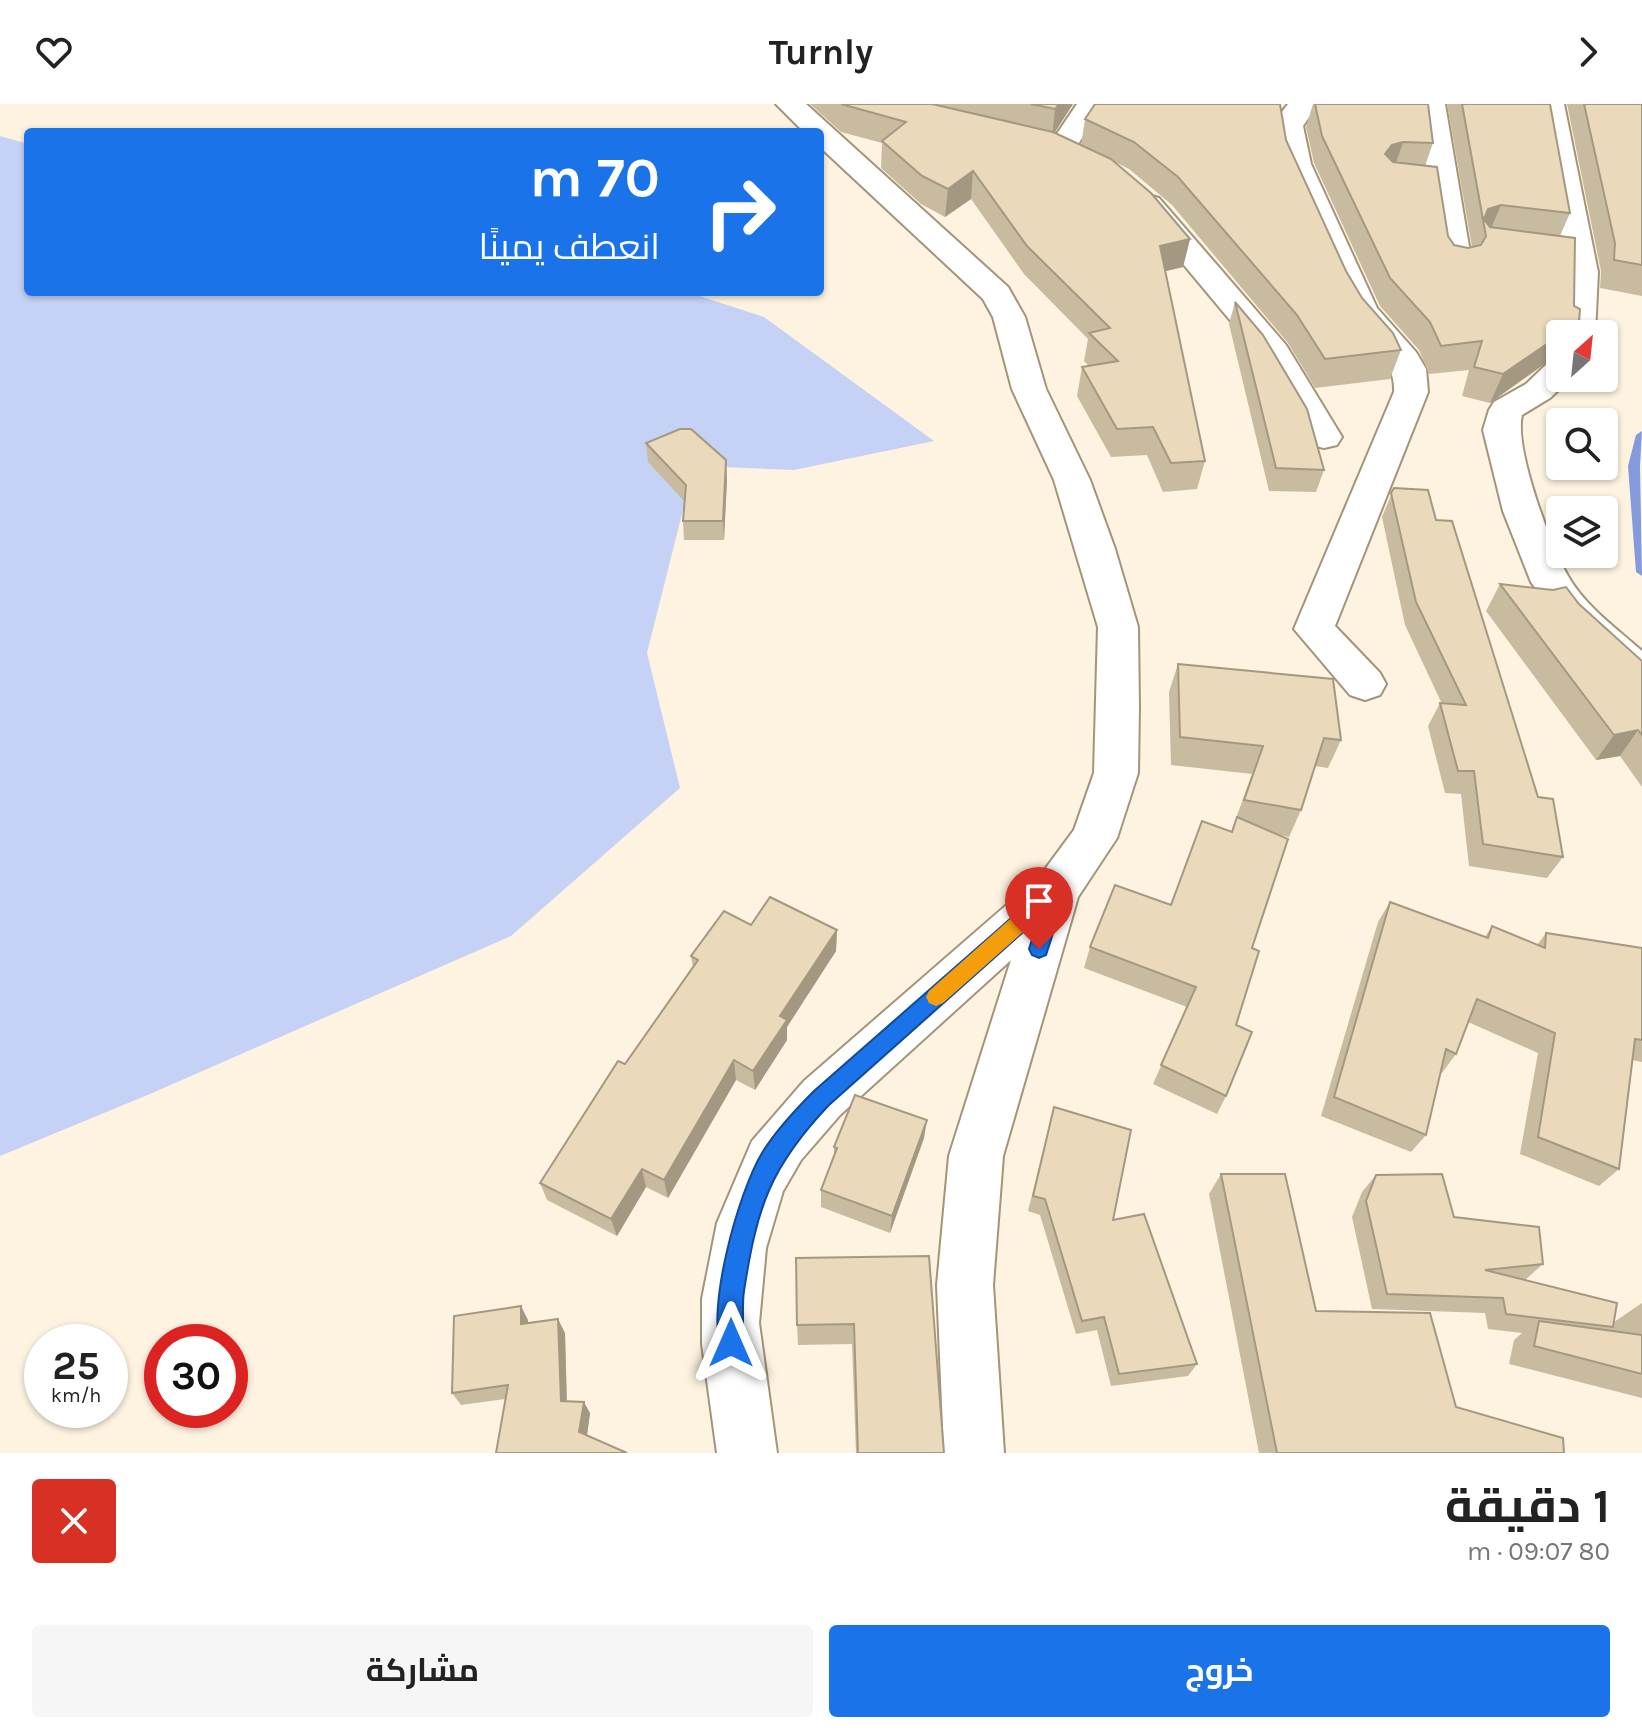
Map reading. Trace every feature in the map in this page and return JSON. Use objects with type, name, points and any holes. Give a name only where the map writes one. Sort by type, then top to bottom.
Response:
[{"type":"street","points":[[790,104],[816,128]]},
{"type":"street","points":[[1060,150],[1091,104]]},
{"type":"street","points":[[1431,104],[1431,183],[1456,264]]},
{"type":"street","points":[[1550,104],[1564,253],[1582,272],[1580,320]]},
{"type":"street","points":[[1287,108],[1289,136],[1303,176],[1366,318],[1407,361],[1413,379],[1411,392],[1314,629],[1365,684]]},
{"type":"street","points":[[747,1453],[731,1343],[730,1308],[739,1250],[769,1161],[792,1129],[822,1098],[1057,890],[1094,838],[1116,773],[1118,627],[1072,480],[1029,389],[1009,317],[997,294],[824,136]]},
{"type":"street","points":[[1030,143],[1060,150],[1089,164]]},
{"type":"street","points":[[1128,187],[1159,213],[1274,352],[1324,437]]},
{"type":"street","points":[[1546,383],[1506,410],[1501,430],[1522,511],[1551,582],[1579,618],[1642,675]]},
{"type":"street","points":[[974,1453],[965,1285],[976,1156],[1057,890]]},
{"type":"shaded area","points":[[0,136],[24,143],[24,296],[699,296],[764,317],[934,441],[794,470],[694,466],[647,653],[680,788],[511,936],[0,1156]]},
{"type":"building","points":[[841,104],[932,104],[1053,132],[1111,159],[1151,193],[1190,239],[1160,246],[1205,461],[1171,463],[1153,427],[1117,429],[1082,367],[1118,361],[1089,333],[1110,328],[1027,246],[973,171],[948,189],[922,176],[882,141],[906,122]]},
{"type":"building","points":[[1031,104],[1059,104],[1055,109]]},
{"type":"building","points":[[1095,104],[1280,104],[1286,140],[1346,271],[1362,298],[1393,333],[1401,350],[1325,359],[1297,315],[1178,177],[1134,142],[1085,119]]},
{"type":"building","points":[[1315,104],[1428,104],[1433,143],[1403,142],[1392,145],[1385,154],[1393,162],[1437,167],[1448,236],[1454,245],[1468,248],[1481,245],[1486,236],[1462,104],[1550,104],[1570,213],[1501,205],[1488,209],[1484,219],[1490,227],[1575,238],[1574,306],[1580,309],[1579,320],[1546,320],[1546,345],[1503,374],[1474,367],[1482,341],[1441,346],[1430,322],[1390,278],[1322,136]]},
{"type":"building","points":[[1584,104],[1642,104],[1642,265],[1614,260],[1615,243]]},
{"type":"building","points":[[1235,302],[1263,335],[1307,409],[1324,470],[1276,468]]},
{"type":"building","points":[[680,429],[691,429],[726,460],[723,521],[683,521],[686,485],[646,443]]},
{"type":"building","points":[[1394,488],[1428,490],[1436,520],[1452,521],[1538,797],[1553,799],[1563,857],[1483,844],[1474,771],[1458,771],[1440,703],[1466,705],[1416,602],[1391,493]]},
{"type":"building","points":[[1500,584],[1553,590],[1566,587],[1579,604],[1642,661],[1642,735],[1638,730],[1614,735]]},
{"type":"building","points":[[1178,664],[1333,679],[1341,740],[1324,738],[1301,810],[1244,800],[1263,746],[1180,737]]},
{"type":"building","points":[[1237,817],[1288,839],[1252,948],[1259,951],[1236,1025],[1252,1032],[1226,1096],[1161,1065],[1196,987],[1090,947],[1115,885],[1171,905],[1202,821],[1232,832]]},
{"type":"building","points":[[770,897],[837,930],[780,1016],[787,1020],[753,1071],[734,1060],[664,1180],[642,1169],[611,1219],[540,1183],[618,1061],[625,1064],[698,960],[691,956],[724,911],[751,925]]},
{"type":"building","points":[[1390,902],[1488,938],[1492,926],[1545,948],[1546,933],[1642,948],[1642,1040],[1635,1039],[1619,1169],[1538,1137],[1555,1033],[1477,999],[1456,1054],[1446,1049],[1426,1135],[1334,1097]]},
{"type":"building","points":[[855,1095],[927,1120],[892,1216],[821,1190]]},
{"type":"building","points":[[1054,1107],[1131,1130],[1113,1220],[1144,1214],[1197,1364],[1119,1374],[1104,1317],[1082,1321],[1045,1199],[1033,1196]]},
{"type":"building","points":[[1221,1174],[1285,1174],[1316,1311],[1430,1313],[1456,1407],[1563,1438],[1564,1453],[1277,1453]]},
{"type":"building","points":[[1442,1174],[1454,1217],[1539,1227],[1543,1264],[1485,1270],[1617,1303],[1613,1327],[1506,1314],[1503,1298],[1387,1294],[1366,1201],[1376,1175]]},
{"type":"building","points":[[929,1256],[944,1453],[858,1453],[854,1324],[797,1325],[796,1258]]},
{"type":"building","points":[[521,1306],[521,1324],[558,1319],[561,1401],[584,1402],[579,1432],[627,1453],[496,1453],[508,1385],[452,1393],[454,1316]]},
{"type":"building","points":[[1539,1321],[1642,1335],[1642,1374],[1534,1346]]},
{"type":"waterway","points":[[1642,435],[1634,466],[1642,572]]},
{"type":"slow traffic","points":[[936,997],[1033,911]]},
{"type":"route","points":[[731,1343],[730,1308],[739,1250],[769,1161],[792,1129],[822,1098],[1057,890],[1039,949]]}]
